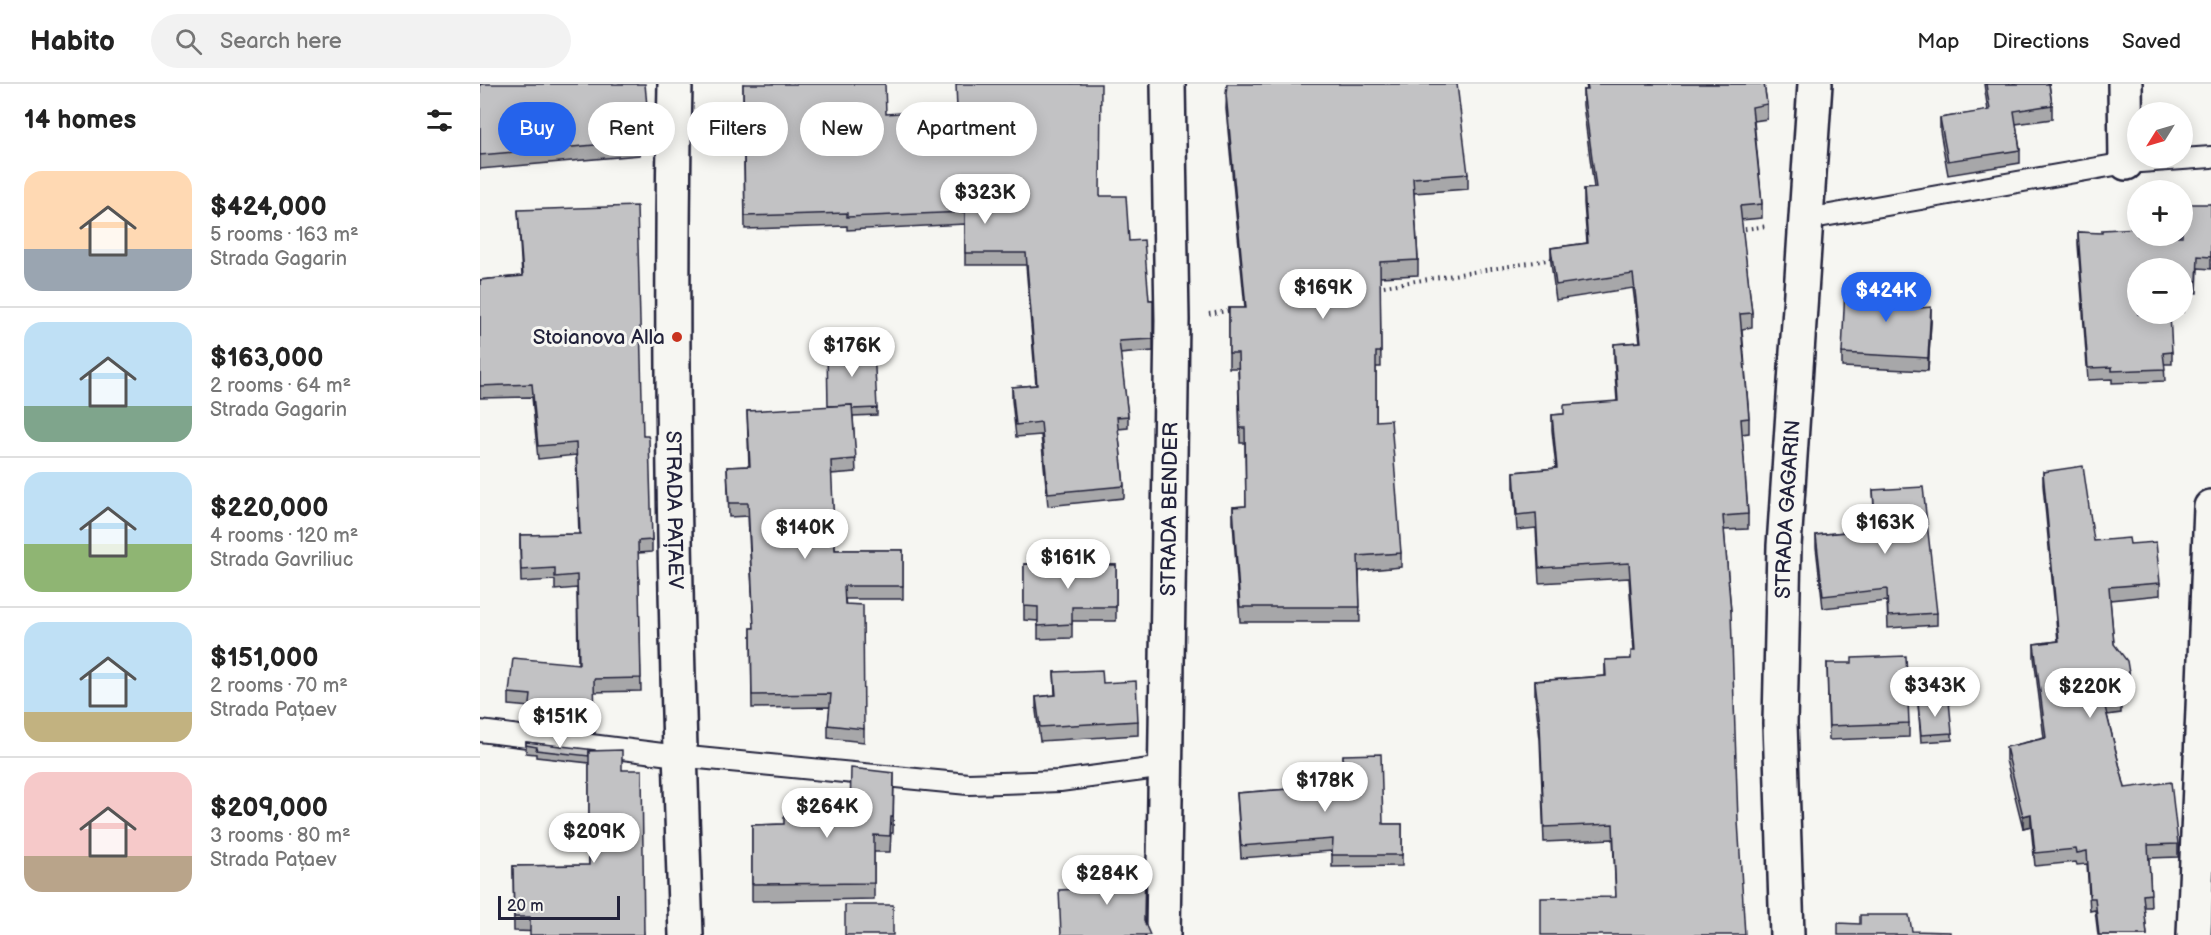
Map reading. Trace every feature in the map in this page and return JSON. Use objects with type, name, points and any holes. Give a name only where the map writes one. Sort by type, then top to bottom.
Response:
[{"type":"street","name":"STRADA PAȚAEV","points":[[675,84],[672,233],[678,756],[686,935]]},
{"type":"street","name":"STRADA BENDER","points":[[1163,935],[1172,320],[1167,84]]},
{"type":"street","name":"STRADA GAGARIN","points":[[1787,935],[1780,723],[1784,546],[1815,84]]},
{"type":"street","points":[[2125,84],[2126,163]]},
{"type":"street","points":[[2199,918],[2211,507]]},
{"type":"lane","points":[[1807,219],[2126,163],[2211,157]]},
{"type":"lane","points":[[480,731],[678,756],[968,784],[1060,781],[1165,767]]},
{"type":"path","points":[[1737,231],[1807,219]]},
{"type":"path","points":[[1372,288],[1560,258]]},
{"type":"path","points":[[1172,320],[1243,309]]},
{"type":"building","points":[[480,84],[645,84],[647,102],[588,102],[588,146],[576,147],[576,102],[498,102],[498,153],[480,155]]},
{"type":"building","points":[[743,84],[885,84],[886,114],[896,113],[896,156],[1037,156],[1037,102],[957,102],[956,84],[1101,84],[1100,196],[1126,196],[1129,241],[1144,240],[1149,300],[1153,300],[1153,339],[1119,341],[1128,416],[1117,417],[1124,486],[1048,493],[1041,422],[1016,425],[1012,387],[1037,385],[1026,253],[965,253],[965,212],[847,217],[847,213],[745,216],[744,156],[788,156],[788,102],[743,102]]},
{"type":"building","points":[[1227,84],[1457,84],[1468,174],[1413,178],[1418,260],[1380,262],[1381,352],[1376,352],[1376,421],[1391,420],[1401,553],[1358,556],[1360,607],[1240,607],[1233,507],[1246,506],[1245,428],[1240,428],[1238,353],[1229,353],[1229,308],[1246,308],[1226,94]]},
{"type":"building","points":[[1587,84],[1764,84],[1767,104],[1752,107],[1762,204],[1740,206],[1752,313],[1740,314],[1749,418],[1741,419],[1748,514],[1723,516],[1731,612],[1738,821],[1745,935],[1541,935],[1541,898],[1616,897],[1613,824],[1544,827],[1540,724],[1535,681],[1606,676],[1605,660],[1631,659],[1631,651],[1635,651],[1629,563],[1539,568],[1536,513],[1517,515],[1514,472],[1557,468],[1552,415],[1564,414],[1564,405],[1618,401],[1614,344],[1641,342],[1633,274],[1556,285],[1551,248],[1588,243],[1584,189],[1596,188],[1583,90],[1588,90]]},
{"type":"building","points":[[1986,84],[2049,84],[2052,105],[2014,111],[2020,150],[1948,161],[1940,118],[1990,110]]},
{"type":"building","points":[[2193,204],[2211,204],[2211,257],[2198,256],[2197,281],[2193,281],[2193,258],[2127,258],[2127,324],[2171,324],[2172,352],[2163,353],[2165,369],[2112,371],[2112,367],[2088,368],[2078,232],[2102,233],[2102,230],[2127,229],[2127,246],[2193,246]]},
{"type":"building","points":[[637,206],[643,436],[648,436],[649,439],[652,540],[638,541],[641,678],[594,679],[595,721],[529,713],[531,695],[509,693],[513,658],[579,664],[577,575],[555,577],[555,568],[521,570],[520,535],[580,534],[576,443],[538,446],[532,384],[480,386],[480,280],[523,276],[518,210]]},
{"type":"building","points":[[1845,287],[1921,291],[1920,308],[1931,307],[1928,358],[1842,353]]},
{"type":"building","points":[[874,349],[877,408],[852,409],[852,405],[828,406],[827,350]]},
{"type":"building","points":[[852,405],[856,459],[831,461],[835,550],[903,550],[903,586],[844,586],[845,604],[863,605],[864,729],[828,725],[831,694],[752,695],[751,628],[754,628],[748,503],[729,503],[727,467],[750,466],[747,411]]},
{"type":"building","points":[[2083,466],[2094,541],[2129,538],[2130,544],[2156,542],[2160,583],[2109,587],[2114,644],[2127,661],[2129,673],[2119,688],[2121,701],[2104,703],[2125,788],[2171,782],[2178,844],[2148,845],[2151,894],[2143,895],[2147,935],[2099,935],[2095,898],[2090,898],[2087,851],[2077,853],[2076,849],[2035,853],[2031,814],[2023,816],[2006,747],[2046,738],[2034,644],[2059,641],[2043,472]]},
{"type":"building","points":[[1923,487],[1937,613],[1888,616],[1887,589],[1823,596],[1816,535],[1876,529],[1873,490]]},
{"type":"building","points":[[1024,564],[1116,565],[1116,607],[1072,607],[1072,624],[1038,626],[1038,607],[1024,606]]},
{"type":"building","points":[[1906,656],[1909,723],[1829,726],[1827,663],[1852,663],[1852,658]]},
{"type":"building","points":[[1102,670],[1103,683],[1136,681],[1138,721],[1040,727],[1036,697],[1056,695],[1054,672]]},
{"type":"building","points":[[1949,701],[1952,733],[1921,735],[1918,703]]},
{"type":"building","points":[[526,742],[595,751],[589,751],[589,756],[536,750],[537,747],[526,745]]},
{"type":"building","points":[[622,750],[622,770],[642,770],[644,935],[530,935],[530,917],[514,917],[513,866],[589,865],[589,751]]},
{"type":"building","points":[[1381,754],[1383,824],[1402,824],[1402,855],[1332,855],[1333,839],[1241,846],[1237,793],[1344,785],[1343,755]]},
{"type":"building","points":[[851,768],[894,773],[890,836],[874,835],[874,883],[752,884],[752,825],[784,824],[784,815],[850,815]]},
{"type":"building","points":[[1119,862],[1145,862],[1144,921],[1150,935],[1061,935],[1059,890],[1119,887]]},
{"type":"building","points":[[845,905],[893,905],[893,935],[845,935]]},
{"type":"building","points":[[1860,915],[1909,915],[1912,931],[1950,932],[1950,935],[1838,935],[1838,923],[1860,924]]},
{"type":"place","name":"Stoianova Alla","points":[[677,337]]}]
